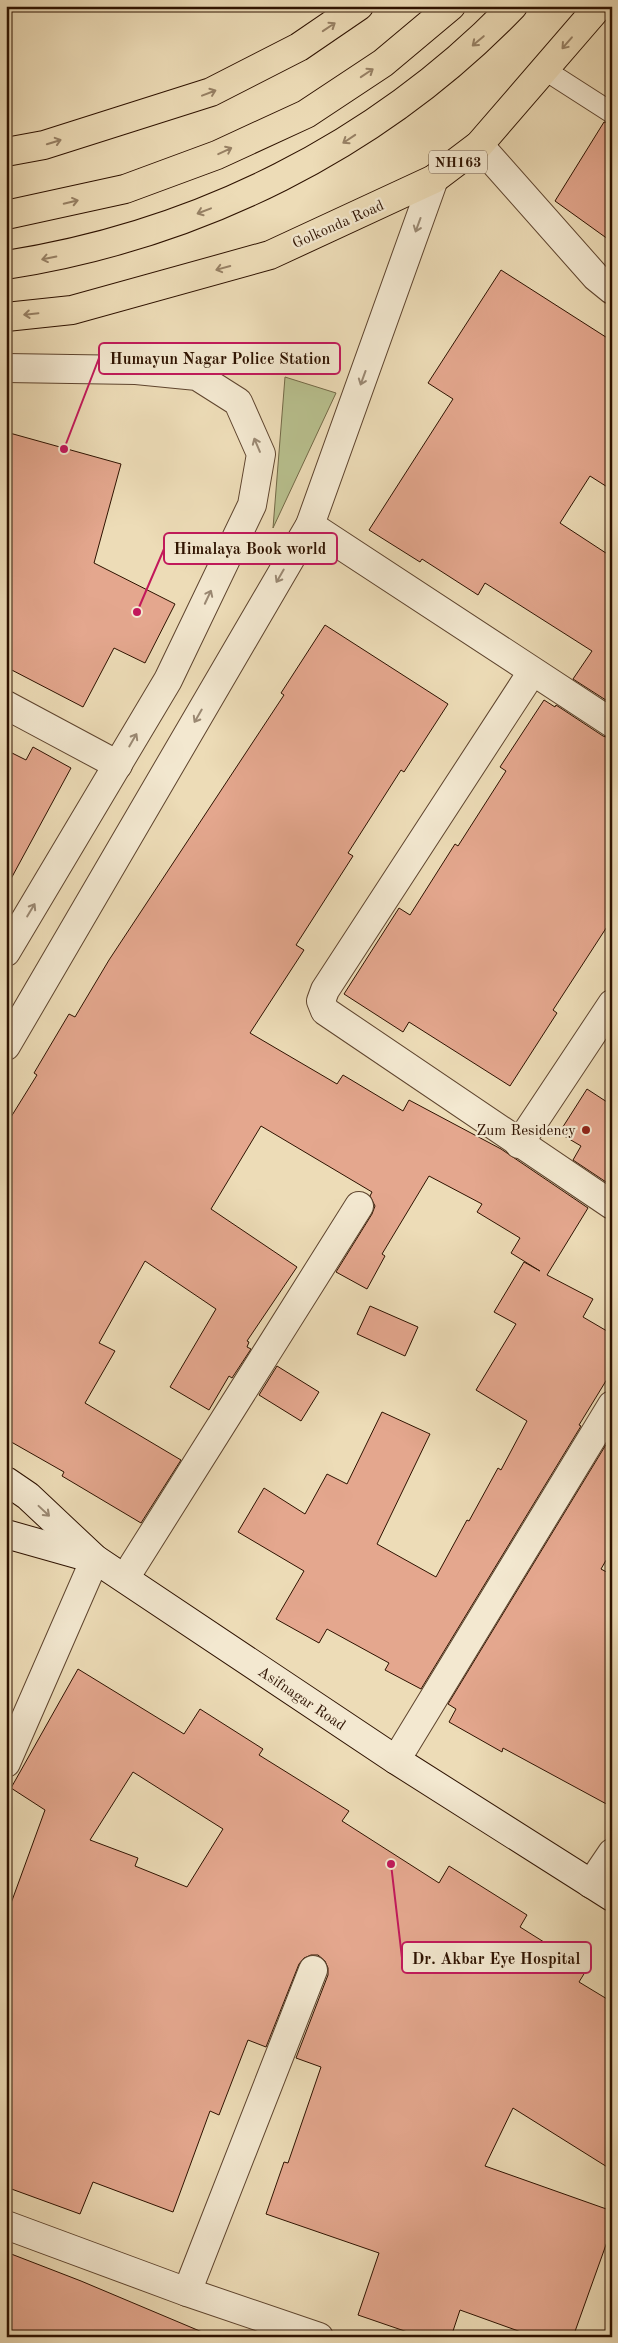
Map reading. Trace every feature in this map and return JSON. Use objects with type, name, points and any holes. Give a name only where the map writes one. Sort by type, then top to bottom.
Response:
[{"type":"highway","points":[[6,152],[44,145],[211,92],[299,47],[360,6]]},
{"type":"highway","points":[[6,215],[125,189],[217,155],[306,114],[383,63],[451,6]]},
{"type":"highway","points":[[6,264],[49,258],[138,236],[240,197],[326,154],[411,97],[484,36],[513,6]]},
{"type":"highway","name":"Golkonda Road","points":[[6,317],[72,310],[270,255],[434,179],[479,145],[599,6]]},
{"type":"street","points":[[479,145],[596,277],[612,290]]},
{"type":"street","points":[[6,1046],[310,525],[434,179]]},
{"type":"street","points":[[6,368],[136,370],[197,376],[238,402],[260,454],[252,506],[168,680],[6,952]]},
{"type":"street","points":[[310,525],[612,723]]},
{"type":"street","points":[[532,672],[325,990],[321,1001],[325,1011],[519,1144],[612,1205]]},
{"type":"street","points":[[6,705],[118,765]]},
{"type":"street","points":[[519,1144],[612,1004]]},
{"type":"street","points":[[125,1578],[358,1206]]},
{"type":"street","points":[[396,1760],[612,1406]]},
{"type":"street","name":"Asifnagar Road","points":[[6,1480],[28,1496],[95,1559],[396,1760],[602,1890]]},
{"type":"street","points":[[6,1534],[95,1559],[6,1763]]},
{"type":"street","points":[[602,1890],[612,1853]]},
{"type":"street","points":[[187,2292],[313,1970]]},
{"type":"street","points":[[6,2225],[187,2292],[319,2337]]},
{"type":"lane","points":[[545,70],[612,113]]},
{"type":"green space","points":[[285,377],[336,393],[273,528]]},
{"type":"building","points":[[604,122],[612,125],[612,242],[555,201]]},
{"type":"building","points":[[501,270],[612,341],[612,490],[590,476],[560,523],[612,557],[612,704],[573,679],[592,651],[485,583],[478,595],[422,559],[420,562],[369,530],[453,399],[428,383]]},
{"type":"building","points":[[6,432],[121,464],[94,563],[175,604],[145,663],[114,648],[83,707],[6,667]]},
{"type":"building","points":[[325,625],[448,704],[404,772],[401,770],[348,853],[353,856],[296,945],[304,950],[250,1033],[337,1084],[343,1075],[403,1111],[409,1100],[501,1149],[588,1208],[547,1275],[593,1299],[583,1317],[612,1334],[612,1371],[579,1425],[581,1426],[421,1689],[385,1670],[389,1663],[327,1629],[319,1643],[276,1619],[304,1571],[238,1532],[264,1488],[305,1514],[327,1474],[347,1484],[382,1412],[430,1434],[377,1544],[436,1577],[498,1468],[501,1470],[527,1421],[476,1390],[516,1324],[494,1312],[524,1262],[540,1271],[511,1253],[520,1238],[477,1212],[482,1204],[429,1176],[382,1254],[385,1256],[367,1289],[336,1272],[372,1214],[375,1206],[370,1196],[372,1192],[261,1126],[211,1209],[297,1267],[247,1341],[249,1342],[247,1347],[251,1349],[232,1378],[229,1376],[209,1410],[170,1387],[216,1309],[145,1261],[99,1343],[115,1351],[85,1403],[181,1460],[141,1523],[62,1476],[64,1472],[6,1439],[6,1125],[37,1075],[34,1073],[69,1014],[75,1017],[109,960],[284,695],[281,693]]},
{"type":"building","points":[[544,700],[555,707],[556,705],[603,736],[612,739],[612,919],[553,1010],[557,1013],[510,1086],[409,1022],[403,1032],[344,994],[399,908],[410,915],[455,844],[458,846],[506,771],[500,767]]},
{"type":"building","points":[[33,747],[71,768],[6,888],[6,750],[26,760]]},
{"type":"building","name":"Zum Residency","points":[[587,1089],[607,1102],[612,1094],[612,1186],[573,1160],[581,1146],[559,1133]]},
{"type":"building","points":[[370,1306],[418,1327],[405,1356],[357,1334]]},
{"type":"building","points":[[277,1366],[319,1392],[301,1421],[259,1395]]},
{"type":"building","points":[[607,1443],[612,1445],[612,1550],[601,1569],[612,1575],[612,1807],[503,1748],[502,1752],[449,1722],[456,1709],[448,1704]]},
{"type":"building","points":[[78,1669],[184,1734],[200,1709],[263,1749],[259,1755],[349,1811],[342,1821],[439,1883],[449,1866],[527,1915],[520,1927],[587,1969],[579,1982],[612,2002],[612,2170],[513,2108],[485,2166],[612,2211],[612,2228],[573,2337],[535,2337],[460,2310],[451,2337],[422,2337],[358,2315],[379,2253],[266,2214],[284,2162],[288,2163],[321,2067],[296,2058],[328,1975],[325,1961],[318,1955],[304,1958],[299,1964],[266,2047],[248,2040],[219,2115],[210,2111],[173,2212],[93,2182],[80,2214],[6,2187],[6,1917],[45,1810],[11,1788]],"holes":[[[133,1772],[223,1829],[187,1887],[135,1866],[138,1858],[90,1840]]]},
{"type":"building","points":[[6,2252],[81,2281],[214,2337],[6,2337]]},
{"type":"place","name":"Humayun Nagar Police Station","points":[[64,449]]},
{"type":"place","name":"Himalaya Book world","points":[[137,612]]},
{"type":"place","name":"Zum Residency","points":[[586,1130]]},
{"type":"place","name":"Dr. Akbar Eye Hospital","points":[[391,1864]]}]
